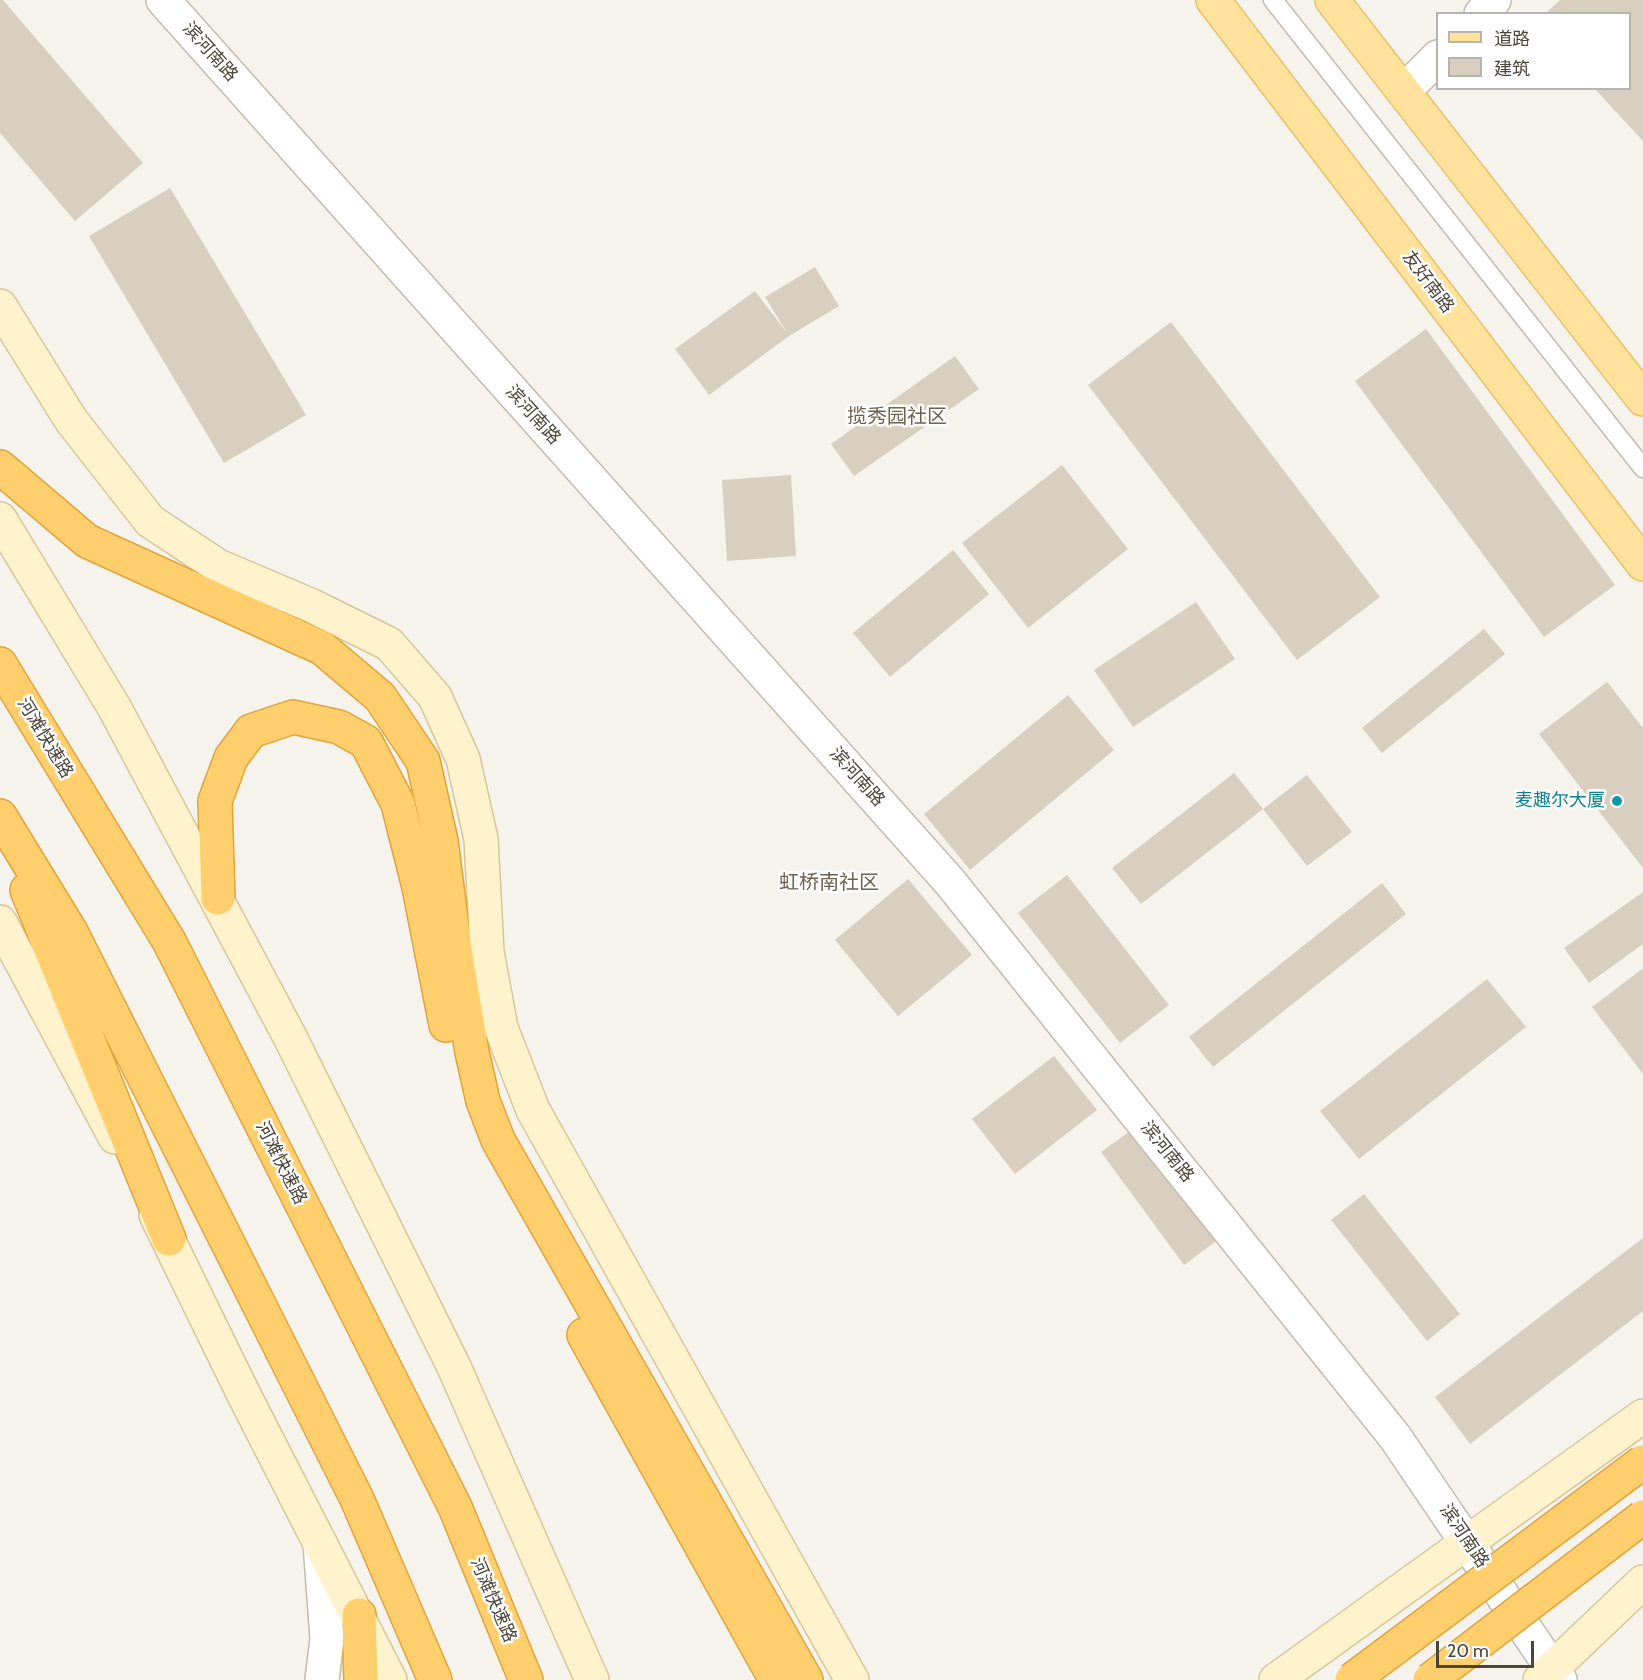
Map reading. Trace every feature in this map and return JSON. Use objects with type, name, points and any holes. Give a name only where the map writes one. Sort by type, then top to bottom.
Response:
[{"type":"highway","points":[[0,466],[87,541],[322,648],[380,697],[423,762],[441,841],[455,950],[462,1052],[461,1100],[474,1138],[776,1680]]},
{"type":"highway","name":"河滩快速路","points":[[0,664],[169,941],[454,1507],[526,1680]]},
{"type":"highway","points":[[218,898],[215,801],[231,758],[251,731],[293,717],[339,727],[366,742],[398,804],[462,1052],[498,1140],[806,1680]]},
{"type":"highway","points":[[0,816],[72,933],[357,1499],[435,1680]]},
{"type":"highway","points":[[0,824],[169,1239]]},
{"type":"highway","points":[[1352,1680],[1643,1462]]},
{"type":"highway","points":[[1430,1680],[1643,1518]]},
{"type":"highway","points":[[359,1615],[361,1680]]},
{"type":"main road","name":"友好南路","points":[[1213,0],[1643,564]]},
{"type":"main road","points":[[1332,0],[1643,399]]},
{"type":"street","name":"滨河南路","points":[[163,0],[950,882],[1395,1437],[1503,1594],[1551,1676]]},
{"type":"street","points":[[1483,12],[1494,0]]},
{"type":"street","points":[[1404,91],[1436,58]]},
{"type":"street","points":[[0,306],[71,420],[150,521],[218,566],[310,605],[389,645],[435,697],[463,759],[481,839],[487,952],[501,1028],[533,1110],[852,1680]]},
{"type":"street","points":[[0,519],[114,707],[218,898],[454,1367],[592,1680]]},
{"type":"street","points":[[0,922],[169,1239],[243,1393],[359,1615],[390,1680]]},
{"type":"street","points":[[1276,1680],[1470,1544],[1643,1416]]},
{"type":"street","points":[[320,1541],[327,1639],[322,1680]]},
{"type":"street","points":[[1551,1676],[1643,1582]]},
{"type":"lane","points":[[1274,0],[1643,468]]},
{"type":"building","points":[[0,0],[3,0],[143,163],[75,221],[0,133]]},
{"type":"building","points":[[1560,0],[1643,0],[1643,141],[1596,90],[1631,90],[1631,12],[1547,12]]},
{"type":"building","points":[[170,188],[306,415],[224,463],[89,236]]},
{"type":"building","points":[[815,267],[839,306],[789,336],[709,395],[675,349],[755,291],[787,333],[765,297]]},
{"type":"building","points":[[1171,322],[1380,597],[1297,660],[1088,385]]},
{"type":"building","points":[[1426,329],[1615,585],[1544,637],[1355,381]]},
{"type":"building","points":[[955,356],[979,389],[854,476],[831,444]]},
{"type":"building","points":[[1062,465],[1128,549],[1028,628],[962,543]]},
{"type":"building","points":[[791,475],[796,556],[727,561],[722,480]]},
{"type":"building","points":[[953,550],[989,594],[890,677],[853,633]]},
{"type":"building","points":[[1196,602],[1235,659],[1133,727],[1094,670]]},
{"type":"building","points":[[1484,629],[1505,654],[1382,753],[1362,728]]},
{"type":"building","name":"麦趣尔大厦","points":[[1607,682],[1643,728],[1643,868],[1539,734]]},
{"type":"building","points":[[1068,695],[1114,750],[970,870],[924,814]]},
{"type":"building","points":[[1234,773],[1263,809],[1141,904],[1112,868]]},
{"type":"building","points":[[1307,775],[1352,832],[1307,866],[1263,809]]},
{"type":"building","points":[[1067,875],[1169,1005],[1120,1043],[1018,913]]},
{"type":"building","points":[[908,879],[972,955],[898,1016],[835,940]]},
{"type":"building","points":[[1382,883],[1406,914],[1213,1067],[1189,1037]]},
{"type":"building","points":[[1643,892],[1643,944],[1589,983],[1564,948]]},
{"type":"building","points":[[1642,969],[1643,971],[1643,1074],[1592,1007]]},
{"type":"building","points":[[1487,979],[1526,1027],[1359,1159],[1320,1111]]},
{"type":"building","points":[[1054,1056],[1097,1110],[1015,1174],[972,1119]]},
{"type":"building","points":[[1141,1123],[1223,1236],[1184,1265],[1101,1152]]},
{"type":"building","points":[[1364,1194],[1460,1314],[1427,1341],[1331,1220]]},
{"type":"building","points":[[1643,1238],[1643,1311],[1470,1444],[1435,1397]]},
{"type":"place","name":"麦趣尔大厦","points":[[1617,801]]},
{"type":"district","name":"揽秀园社区","points":[[897,417]]},
{"type":"district","name":"虹桥南社区","points":[[829,883]]}]
